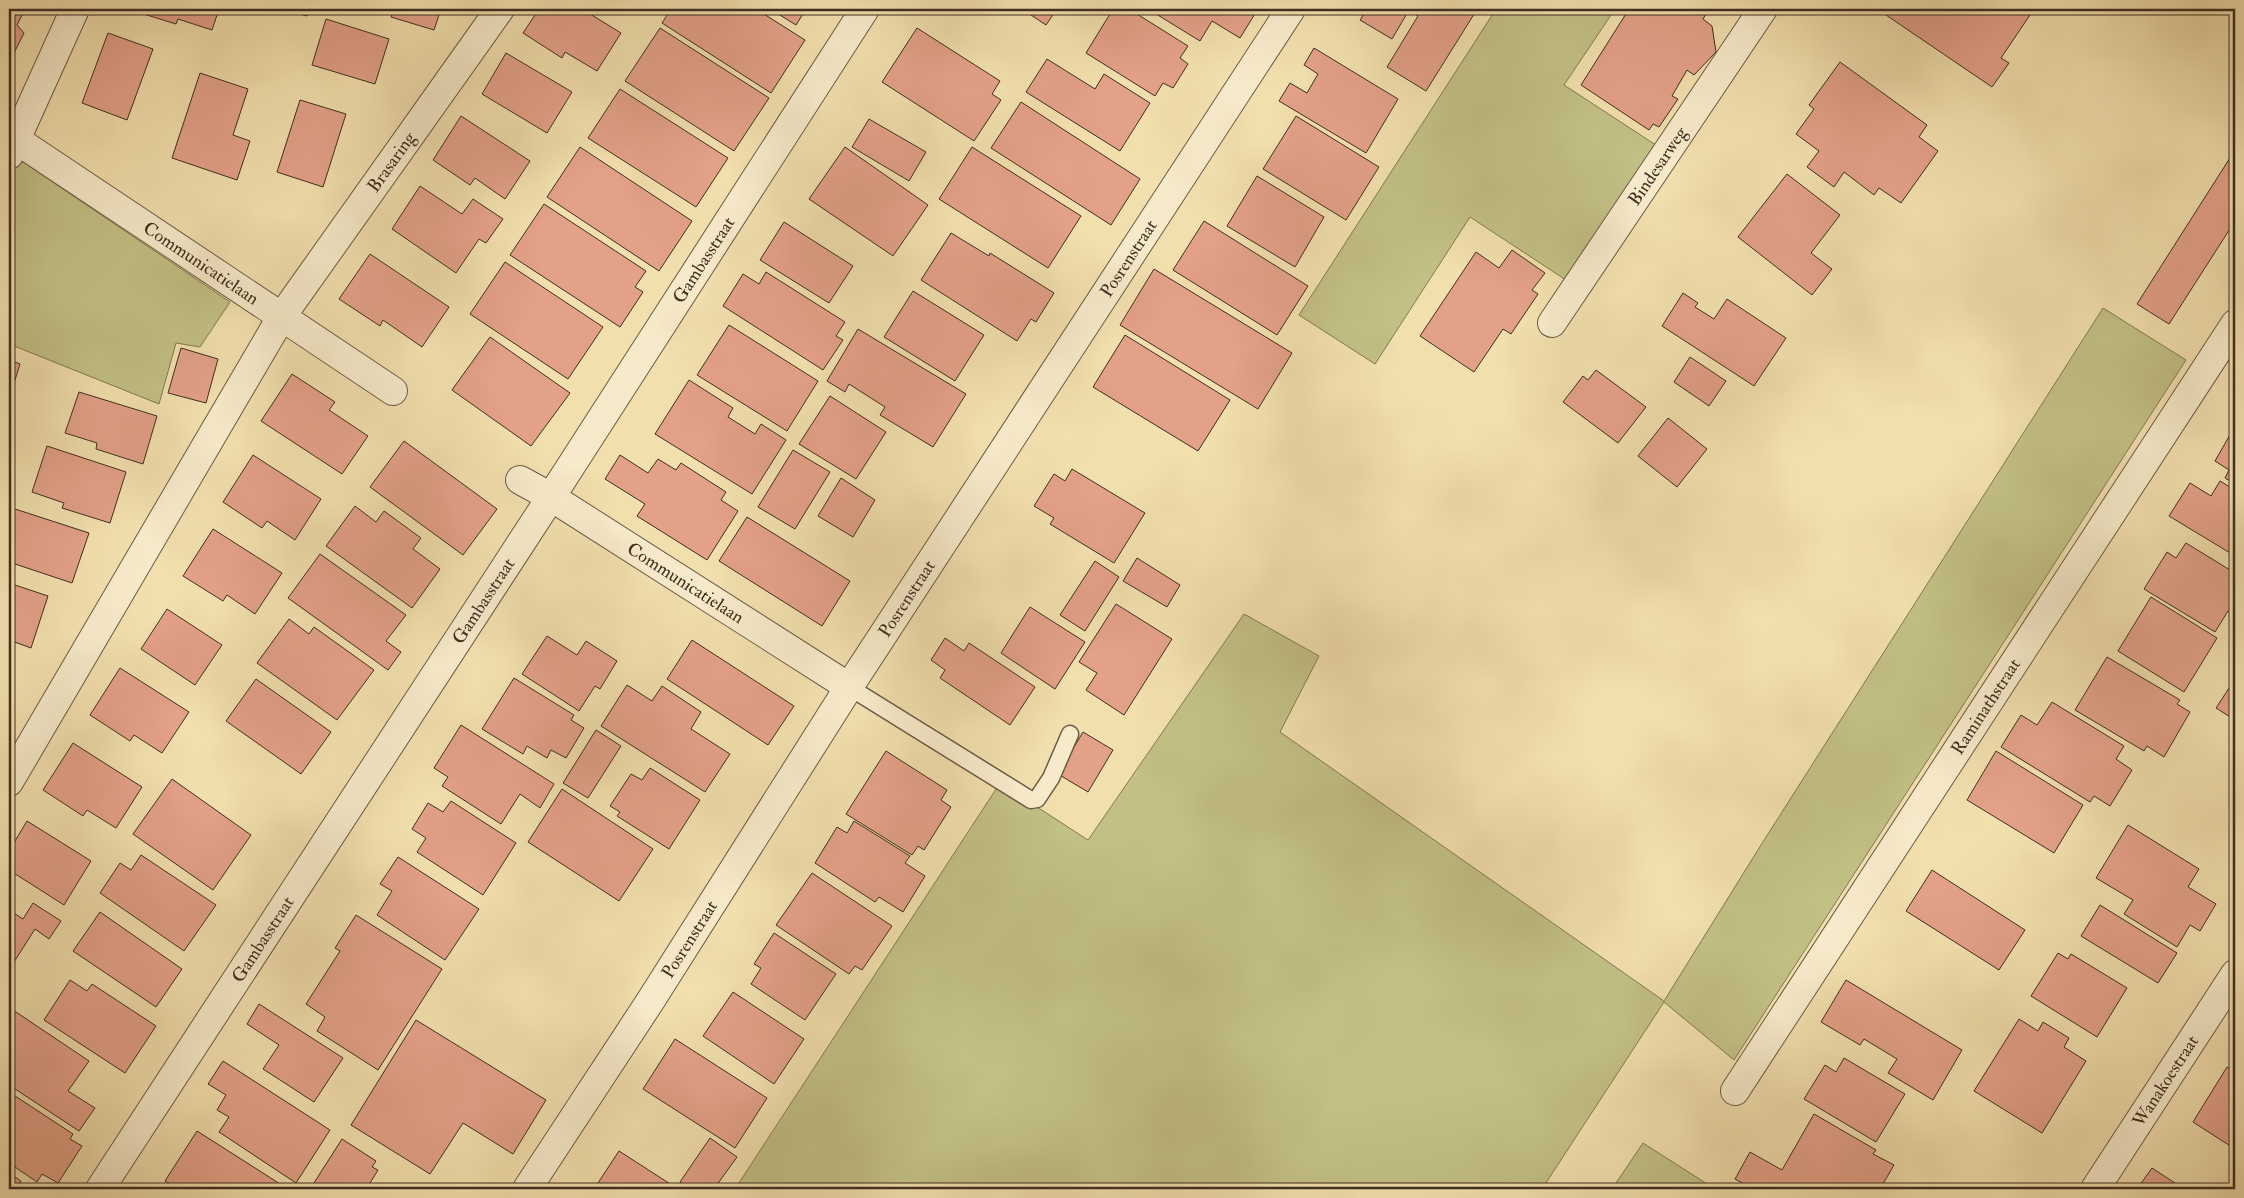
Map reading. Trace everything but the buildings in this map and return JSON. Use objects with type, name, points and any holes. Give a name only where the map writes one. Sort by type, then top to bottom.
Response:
[{"type":"street","points":[[11,143],[75,9]]},
{"type":"street","name":"Brasaring","points":[[9,782],[282,316],[500,9]]},
{"type":"street","name":"Gambasstraat","points":[[100,1189],[551,497],[865,9]]},
{"type":"street","name":"Posrenstraat","points":[[527,1189],[657,992],[849,688],[1291,9]]},
{"type":"street","name":"Bindesarweg","points":[[1552,323],[1763,9]]},
{"type":"street","name":"Communicatielaan","points":[[11,143],[282,316],[393,391]]},
{"type":"street","name":"Raminathstraat","points":[[1735,1091],[2235,324]]},
{"type":"street","name":"Communicatielaan","points":[[520,480],[551,497],[849,688]]},
{"type":"street","name":"Wanakoestraat","points":[[2095,1189],[2235,974]]},
{"type":"lane","points":[[849,688],[1030,800],[1037,799],[1051,778],[1070,734]]},
{"type":"shaded area","points":[[1496,9],[1615,9],[1564,85],[1659,147],[1569,282],[1470,217],[1375,364],[1299,315]]},
{"type":"shaded area","points":[[9,162],[23,162],[230,302],[200,347],[176,343],[159,404],[9,344]]},
{"type":"shaded area","points":[[2103,308],[2186,360],[1734,1060],[1664,1002],[1542,1189],[735,1189],[1000,783],[1088,840],[1244,614],[1319,656],[1280,732],[1664,1001],[1761,845]]},
{"type":"shaded area","points":[[1643,1143],[1715,1189],[1612,1189]]}]
